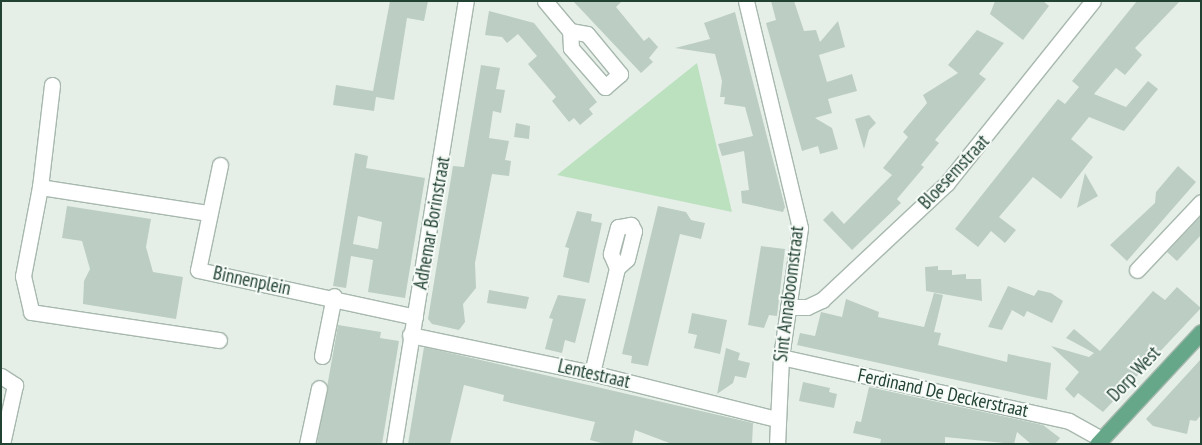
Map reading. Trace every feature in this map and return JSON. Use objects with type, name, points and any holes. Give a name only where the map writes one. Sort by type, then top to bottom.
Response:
[{"type":"main road","name":"Dorp West","points":[[1099,441],[1201,332]]},
{"type":"street","name":"Adhemar Borinstraat","points":[[394,444],[410,335],[415,317],[466,1]]},
{"type":"street","points":[[545,1],[570,31]]},
{"type":"street","name":"Sint Annaboomstraat","points":[[746,1],[800,228],[781,358],[776,418],[776,444]]},
{"type":"street","name":"Bloesemstraat","points":[[788,307],[807,307],[822,300],[947,183],[1093,1]]},
{"type":"street","points":[[52,85],[40,187],[23,276],[31,312],[219,340]]},
{"type":"street","points":[[40,187],[208,214],[220,165]]},
{"type":"street","points":[[1137,270],[1201,202]]},
{"type":"street","name":"Binnenplein","points":[[208,214],[198,270],[334,296],[415,317]]},
{"type":"street","points":[[592,373],[617,268]]},
{"type":"street","points":[[322,356],[334,296]]},
{"type":"street","name":"Lentestraat","points":[[410,335],[592,373],[776,418]]},
{"type":"street","name":"Ferdinand De Deckerstraat","points":[[781,358],[1069,420],[1099,441]]},
{"type":"street","points":[[1,376],[15,385],[2,444]]},
{"type":"street","points":[[307,444],[319,388]]},
{"type":"green space","points":[[697,63],[732,212],[557,175]]},
{"type":"building","points":[[390,1],[428,1],[424,21],[407,18],[394,100],[376,97],[374,111],[333,105],[336,85],[373,91]]},
{"type":"building","points":[[573,1],[622,1],[616,7],[644,41],[649,37],[658,47],[649,58],[653,62],[641,73]]},
{"type":"building","points":[[771,1],[794,1],[804,31],[816,30],[820,42],[838,21],[845,47],[819,55],[827,82],[852,74],[857,91],[828,99],[832,113],[815,118],[832,128],[838,149],[820,154],[818,146],[802,151],[766,23],[776,20]]},
{"type":"building","points":[[995,1],[1043,1],[1049,6],[1023,40],[990,14]]},
{"type":"building","points":[[1137,1],[1180,1],[1135,48],[1142,55],[1125,75],[1116,68],[1094,94],[1126,107],[1148,81],[1158,89],[1124,131],[1089,117],[1071,139],[1093,157],[1061,199],[1033,177],[999,217],[1016,230],[1005,243],[991,231],[978,247],[955,229],[1058,99],[1065,104],[1079,87],[1072,81]]},
{"type":"building","points":[[489,11],[534,23],[597,102],[589,109],[593,114],[580,125],[574,118],[569,122],[552,101],[556,97],[528,64],[537,56],[518,34],[507,43],[502,37],[485,35]]},
{"type":"building","points":[[735,12],[785,207],[783,212],[742,203],[741,191],[749,190],[744,151],[722,156],[718,144],[753,136],[745,107],[724,104],[725,97],[720,97],[722,81],[715,54],[675,48],[710,39],[704,23]]},
{"type":"building","points":[[977,30],[1004,43],[979,74],[986,79],[935,140],[939,143],[921,165],[924,167],[897,199],[901,203],[852,250],[823,220],[832,211],[844,224],[892,175],[883,168],[908,137],[903,132],[927,103],[923,95],[958,73],[948,65]]},
{"type":"building","points":[[481,65],[500,68],[496,89],[505,90],[501,113],[493,111],[489,138],[509,141],[505,160],[511,161],[509,176],[492,174],[475,263],[476,288],[463,304],[465,322],[459,330],[432,324],[428,319],[453,166],[464,167]]},
{"type":"building","points":[[869,115],[876,123],[869,130],[864,149],[855,119]]},
{"type":"building","points":[[516,123],[530,126],[529,139],[514,137]]},
{"type":"building","points":[[355,153],[368,156],[366,168],[425,178],[405,298],[368,292],[373,260],[351,256],[346,288],[333,286]],"holes":[[[358,216],[382,222],[378,249],[353,244]]]},
{"type":"building","points":[[1178,166],[1196,182],[1127,261],[1110,245],[1155,203],[1156,192]]},
{"type":"building","points":[[1085,173],[1098,196],[1077,208]]},
{"type":"building","points":[[67,206],[151,219],[146,247],[153,272],[183,277],[176,319],[83,304],[84,281],[90,269],[82,241],[62,238]]},
{"type":"building","points":[[658,206],[686,212],[691,220],[705,223],[701,239],[680,234],[648,366],[631,363],[632,356],[622,354]]},
{"type":"building","points":[[577,211],[592,214],[591,221],[602,223],[589,283],[563,277],[569,248],[565,247]]},
{"type":"building","points":[[1201,216],[1201,235],[1177,261],[1167,252]]},
{"type":"building","points":[[761,246],[785,249],[777,316],[769,315],[764,328],[748,325]]},
{"type":"building","points":[[938,266],[938,270],[952,270],[952,275],[966,274],[966,279],[981,279],[982,301],[926,291],[925,267]]},
{"type":"building","points":[[1008,286],[1034,296],[1038,290],[1051,293],[1063,301],[1052,323],[1027,311],[1024,317],[1012,310],[1002,330],[988,327]]},
{"type":"building","points":[[1177,287],[1201,308],[1103,412],[1078,393],[1074,398],[1065,389],[1079,372],[1051,346],[1089,357],[1094,353],[1066,338],[1074,329],[1100,351],[1153,291],[1165,300]]},
{"type":"building","points":[[489,290],[529,297],[526,309],[487,303]]},
{"type":"building","points":[[934,293],[943,295],[934,332],[941,333],[938,345],[1007,362],[1008,354],[1051,363],[1047,400],[797,345],[800,333],[815,336],[821,312],[842,317],[846,299],[879,312],[878,317],[924,327]]},
{"type":"building","points":[[558,295],[586,299],[575,343],[565,340],[562,353],[545,349],[553,319],[549,318]]},
{"type":"building","points":[[692,313],[727,320],[720,354],[694,348],[697,335],[688,333]]},
{"type":"building","points":[[338,325],[381,332],[380,338],[399,341],[382,444],[317,444]]},
{"type":"building","points":[[424,347],[753,423],[752,444],[672,444],[635,430],[632,444],[605,444],[590,440],[595,422],[503,401],[504,395],[464,385],[450,444],[408,444]]},
{"type":"building","points":[[726,348],[740,353],[738,360],[750,363],[746,378],[735,376],[733,383],[717,394]]},
{"type":"building","points":[[1201,359],[1201,415],[1196,421],[1190,420],[1187,434],[1153,426],[1146,419]]},
{"type":"building","points":[[803,382],[830,388],[829,392],[837,394],[834,408],[799,401]]},
{"type":"building","points":[[869,387],[1043,425],[1060,438],[1055,444],[1031,444],[1017,432],[1014,444],[945,437],[945,444],[880,444],[881,439],[853,433],[856,421],[861,422]]}]
